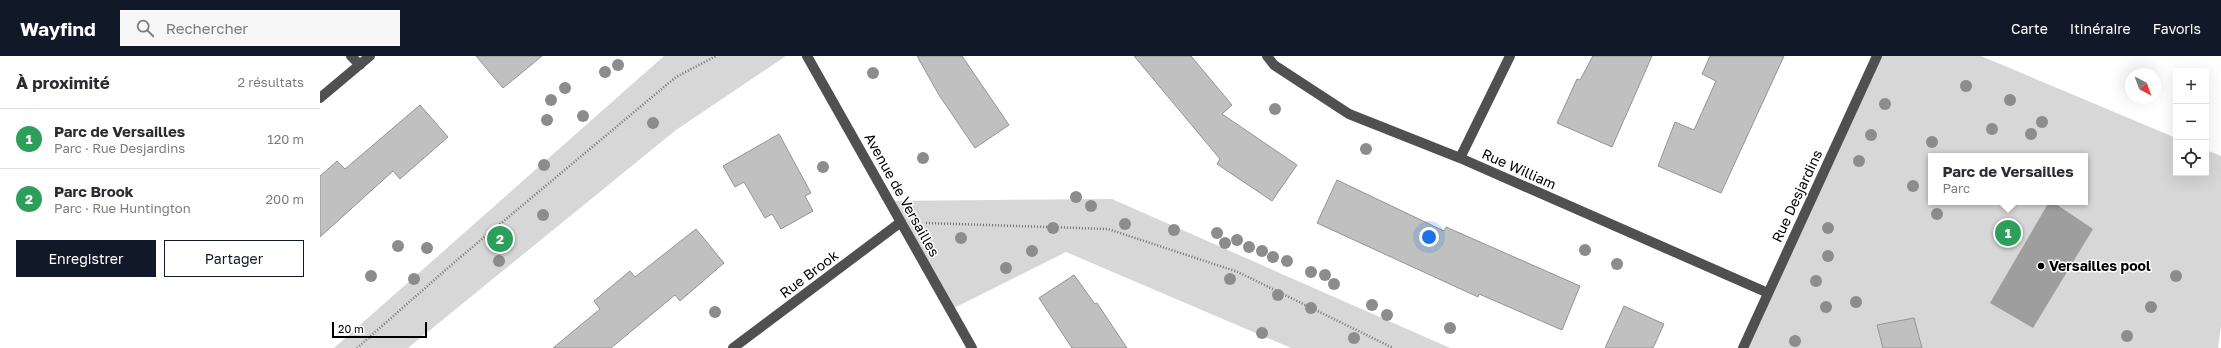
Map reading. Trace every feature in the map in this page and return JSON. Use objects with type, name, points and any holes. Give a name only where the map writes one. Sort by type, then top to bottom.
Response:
[{"type":"street","points":[[351,56],[360,65]]},
{"type":"street","points":[[320,98],[370,56]]},
{"type":"street","name":"Avenue de Versailles","points":[[807,56],[972,348]]},
{"type":"street","name":"Rue William","points":[[1267,56],[1274,65],[1349,114],[1460,158],[1768,293]]},
{"type":"street","points":[[1460,158],[1510,56]]},
{"type":"street","name":"Rue Desjardins","points":[[1743,348],[1877,56]]},
{"type":"street","name":"Rue Brook","points":[[733,348],[901,222]]},
{"type":"path","points":[[357,348],[457,260],[676,77],[716,56]]},
{"type":"path","points":[[901,222],[1108,229],[1238,272],[1393,348]]},
{"type":"shaded area","points":[[664,56],[786,56],[676,130],[408,348],[334,348]]},
{"type":"shaded area","points":[[1877,56],[1981,56],[2173,137],[2173,176],[2209,176],[2209,151],[2221,156],[2221,326],[2218,348],[1743,348]]},
{"type":"shaded area","points":[[1112,199],[1450,348],[1291,348],[1066,252],[950,310],[890,201]]},
{"type":"shaded area","name":"Versailles pool","points":[[2047,205],[2057,205],[2093,229],[2033,328],[1990,303]]},
{"type":"building","points":[[476,56],[542,56],[503,88]]},
{"type":"building","points":[[917,56],[962,56],[1009,125],[975,148],[939,95]]},
{"type":"building","points":[[1134,56],[1191,56],[1232,105],[1222,114],[1297,165],[1272,201],[1217,164],[1220,159]]},
{"type":"building","points":[[1593,56],[1652,56],[1612,147],[1557,123],[1577,79],[1580,80]]},
{"type":"building","points":[[1710,56],[1784,56],[1721,193],[1658,166],[1675,122],[1694,130],[1716,81],[1702,74]]},
{"type":"building","points":[[420,105],[448,137],[400,179],[393,171],[320,237],[320,176],[337,161],[345,169]]},
{"type":"building","points":[[779,134],[811,193],[805,196],[813,211],[781,229],[772,214],[765,218],[744,182],[735,187],[723,166]]},
{"type":"building","points":[[1337,180],[1444,231],[1446,227],[1580,286],[1562,330],[1479,294],[1478,297],[1317,223]]},
{"type":"building","points":[[696,229],[724,263],[680,301],[675,295],[611,348],[553,348],[600,309],[594,301],[630,271],[635,277]]},
{"type":"building","points":[[1074,275],[1095,304],[1097,303],[1127,348],[1072,348],[1039,298]]},
{"type":"building","points":[[1624,306],[1664,324],[1653,348],[1605,348]]},
{"type":"building","points":[[1914,318],[1922,348],[1883,348],[1877,325]]},
{"type":"place","name":"Parc de Versailles","points":[[2008,233]]},
{"type":"place","name":"Parc Brook","points":[[500,239]]},
{"type":"place","name":"Versailles pool","points":[[2041,266]]}]
